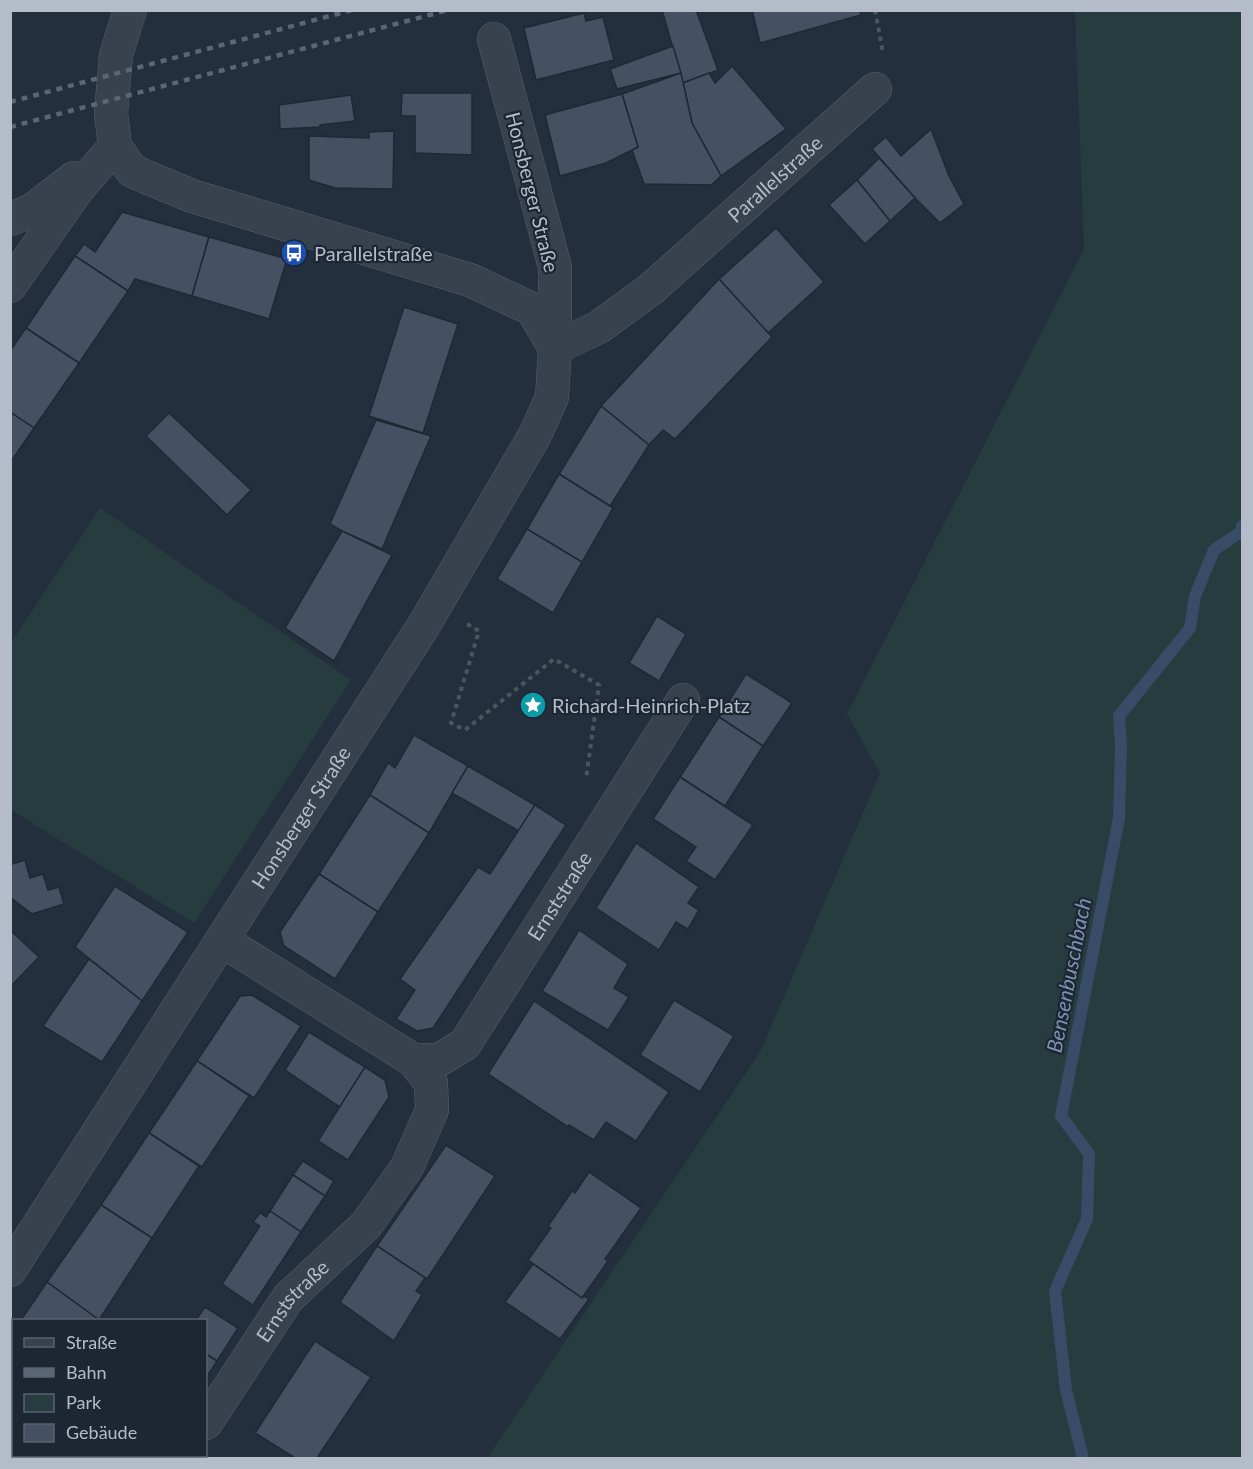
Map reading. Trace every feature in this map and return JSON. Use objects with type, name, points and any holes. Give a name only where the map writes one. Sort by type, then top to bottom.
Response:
[{"type":"street","points":[[130,10],[116,55],[111,113],[116,146],[132,171],[192,196],[480,285],[532,309],[555,348]]},
{"type":"street","name":"Honsberger Straße","points":[[10,1270],[424,625],[536,435],[552,397],[555,348],[555,267],[494,39]]},
{"type":"street","name":"Parallelstraße","points":[[555,348],[599,327],[651,289],[875,88]]},
{"type":"street","points":[[10,219],[31,211],[116,146]]},
{"type":"street","points":[[10,286],[77,190],[116,146]]},
{"type":"street","name":"Ernststraße","points":[[413,1060],[439,1060],[465,1044],[683,700]]},
{"type":"street","name":"Ernststraße","points":[[207,1420],[288,1298],[366,1225],[407,1167],[432,1110],[431,1083],[413,1060],[223,941]]},
{"type":"path","points":[[466,669],[451,723],[465,730],[554,659],[599,686],[585,784]]},
{"type":"green space","points":[[1075,11],[1242,11],[1242,1458],[487,1458],[760,1052],[880,773],[847,714],[1084,249]]},
{"type":"green space","points":[[100,508],[351,680],[194,923],[11,810],[11,643]]},
{"type":"building","points":[[662,10],[696,10],[718,70],[683,83]]},
{"type":"building","points":[[752,10],[860,10],[861,15],[760,43]]},
{"type":"building","points":[[584,13],[586,21],[603,17],[614,60],[536,80],[524,28]]},
{"type":"building","points":[[673,46],[681,73],[617,89],[610,69]]},
{"type":"building","points":[[732,66],[786,129],[721,176],[692,123],[683,83],[709,73],[715,83]]},
{"type":"building","points":[[681,73],[692,123],[721,176],[711,185],[644,184],[632,150],[638,147],[622,94]]},
{"type":"building","points":[[402,93],[472,93],[472,155],[415,153],[415,116],[401,116]]},
{"type":"building","points":[[622,94],[638,147],[606,163],[560,176],[545,115]]},
{"type":"building","points":[[351,95],[355,121],[320,125],[320,127],[280,129],[279,105]]},
{"type":"building","points":[[931,129],[949,176],[964,204],[940,223],[872,149],[886,137],[901,156]]},
{"type":"building","points":[[394,131],[393,189],[335,188],[309,180],[309,136],[369,138],[369,132]]},
{"type":"building","points":[[879,158],[915,198],[890,221],[857,180]]},
{"type":"building","points":[[857,180],[890,221],[865,244],[829,205]]},
{"type":"building","points":[[122,212],[209,237],[192,296],[135,279],[128,291],[75,256],[84,244],[95,252]]},
{"type":"building","points":[[776,228],[824,282],[768,333],[719,279]]},
{"type":"building","points":[[209,237],[287,259],[269,319],[192,296]]},
{"type":"building","points":[[75,256],[128,291],[79,363],[26,328]]},
{"type":"building","points":[[719,279],[772,337],[675,439],[663,430],[649,445],[601,406]]},
{"type":"building","points":[[404,307],[458,324],[423,433],[369,416]]},
{"type":"building","points":[[26,328],[79,363],[34,428],[10,412],[10,351]]},
{"type":"building","points":[[601,406],[649,445],[610,506],[559,474]]},
{"type":"building","points":[[10,412],[34,428],[10,463]]},
{"type":"building","points":[[169,413],[251,490],[227,515],[146,436]]},
{"type":"building","points":[[376,420],[431,436],[382,549],[330,524]]},
{"type":"building","points":[[559,474],[613,508],[582,562],[527,529]]},
{"type":"building","points":[[527,529],[582,562],[553,613],[497,579]]},
{"type":"building","points":[[342,531],[392,555],[334,661],[285,628]]},
{"type":"building","points":[[657,616],[686,634],[659,681],[629,663]]},
{"type":"building","points":[[746,674],[792,703],[763,746],[719,717]]},
{"type":"building","points":[[719,717],[763,746],[725,806],[680,777]]},
{"type":"building","points":[[414,735],[468,766],[429,833],[370,795],[388,763],[395,768]]},
{"type":"building","points":[[468,766],[535,805],[519,831],[452,793]]},
{"type":"building","points":[[680,777],[753,825],[715,880],[686,861],[696,847],[653,819]]},
{"type":"building","points":[[370,795],[429,833],[378,912],[319,874]]},
{"type":"building","points":[[535,805],[566,825],[433,1028],[417,1031],[396,1019],[415,990],[400,979],[478,867],[490,874]]},
{"type":"building","points":[[636,843],[699,887],[688,903],[699,910],[688,929],[676,922],[659,950],[596,908]]},
{"type":"building","points":[[10,858],[12,864],[25,860],[30,878],[43,874],[48,890],[59,887],[64,904],[32,914],[10,897]]},
{"type":"building","points":[[319,874],[378,912],[335,979],[284,946],[280,932]]},
{"type":"building","points":[[115,886],[188,932],[142,1001],[75,947]]},
{"type":"building","points":[[10,930],[39,957],[12,985],[10,984]]},
{"type":"building","points":[[579,930],[628,964],[614,988],[629,997],[608,1030],[542,991]]},
{"type":"building","points":[[89,959],[142,1001],[102,1062],[43,1026]]},
{"type":"building","points":[[252,995],[301,1026],[254,1098],[197,1061],[240,996]]},
{"type":"building","points":[[674,1000],[734,1036],[700,1092],[640,1055]]},
{"type":"building","points":[[534,1001],[669,1092],[636,1141],[606,1122],[594,1140],[569,1125],[568,1127],[488,1074]]},
{"type":"building","points":[[309,1032],[365,1067],[340,1107],[285,1070]]},
{"type":"building","points":[[197,1061],[249,1096],[202,1167],[149,1133]]},
{"type":"building","points":[[365,1067],[385,1080],[389,1097],[348,1160],[318,1141]]},
{"type":"building","points":[[149,1133],[199,1166],[152,1238],[101,1205]]},
{"type":"building","points":[[446,1145],[495,1176],[427,1279],[377,1246]]},
{"type":"building","points":[[303,1161],[334,1181],[325,1196],[293,1175]]},
{"type":"building","points":[[589,1172],[641,1208],[605,1259],[608,1261],[582,1298],[528,1260],[551,1228],[548,1226],[572,1191],[575,1193]]},
{"type":"building","points":[[293,1175],[325,1196],[301,1232],[270,1211]]},
{"type":"building","points":[[101,1205],[152,1238],[100,1319],[47,1282]]},
{"type":"building","points":[[270,1211],[301,1232],[253,1305],[222,1284],[260,1226],[253,1222],[260,1213],[266,1217]]},
{"type":"building","points":[[377,1246],[425,1278],[416,1291],[422,1295],[394,1341],[340,1302]]},
{"type":"building","points":[[533,1264],[582,1298],[584,1296],[589,1299],[560,1339],[505,1302]]},
{"type":"building","points":[[47,1282],[98,1319],[22,1319]]},
{"type":"building","points":[[205,1307],[238,1328],[217,1361],[207,1355],[207,1319],[197,1319]]},
{"type":"building","points":[[10,1337],[12,1338],[12,1452],[10,1451]]},
{"type":"building","points":[[315,1341],[371,1377],[317,1458],[295,1458],[255,1433]]},
{"type":"building","points":[[207,1355],[217,1361],[207,1376]]},
{"type":"building","points":[[85,1457],[154,1457],[153,1458]]},
{"type":"waterway","name":"Bensenbuschbach","points":[[1083,1458],[1066,1390],[1055,1291],[1087,1219],[1089,1154],[1061,1116],[1119,818],[1121,746],[1119,716],[1190,628],[1195,596],[1214,550],[1242,531],[1242,526]]},
{"type":"railway","points":[[10,102],[352,10]]},
{"type":"railway","points":[[10,127],[448,10]]},
{"type":"place","name":"Parallelstraße","points":[[294,253]]},
{"type":"place","name":"Richard-Heinrich-Platz","points":[[533,705]]}]
